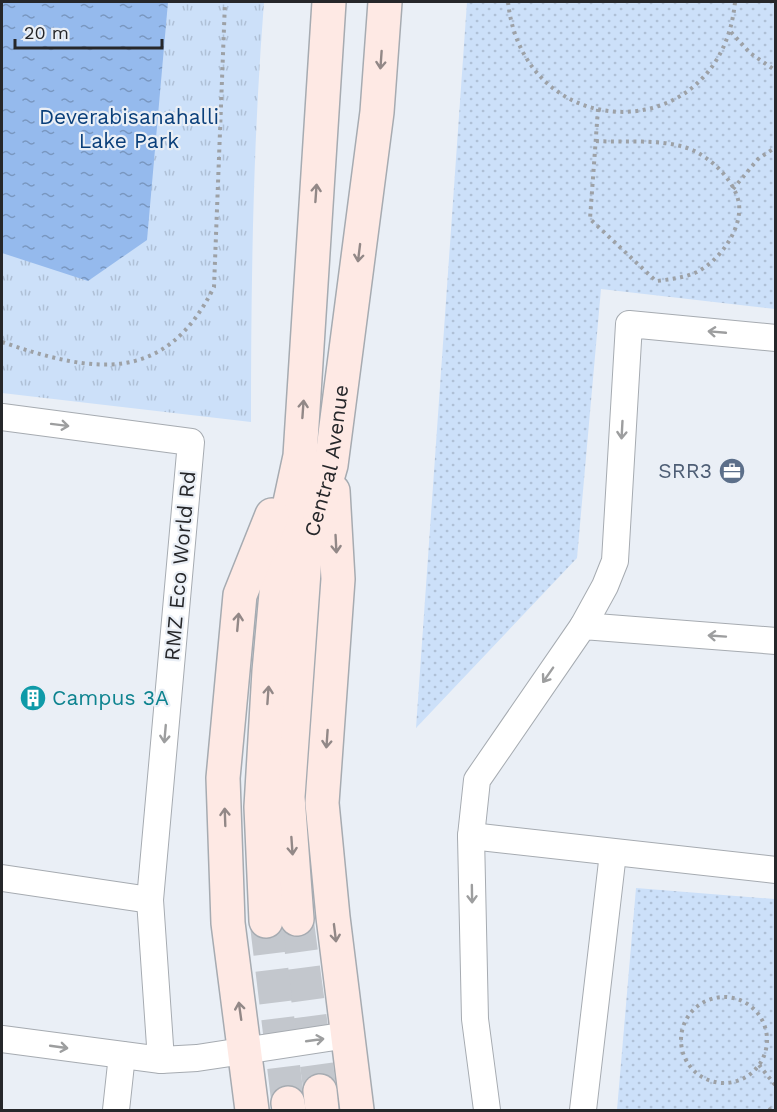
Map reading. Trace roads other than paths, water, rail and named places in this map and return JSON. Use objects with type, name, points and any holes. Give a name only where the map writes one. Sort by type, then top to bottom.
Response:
[{"type":"street","name":"Central Avenue","points":[[329,2],[300,456],[280,549],[269,671],[261,807],[281,920],[305,557],[331,465],[377,112],[385,2]]},
{"type":"street","points":[[252,1110],[228,923],[223,778],[240,595],[278,501],[300,456]]},
{"type":"street","points":[[331,465],[338,579],[322,804],[357,1110]]},
{"type":"lane","points":[[487,1110],[475,1019],[471,836],[477,780],[583,626],[605,586],[615,561],[629,324],[776,338]]},
{"type":"lane","name":"RMZ Eco World Rd","points":[[2,417],[191,442],[150,900],[161,1060]]},
{"type":"lane","points":[[583,626],[776,641]]},
{"type":"lane","points":[[471,836],[776,870]]},
{"type":"lane","points":[[583,1110],[613,853]]},
{"type":"lane","points":[[2,878],[150,900]]},
{"type":"lane","points":[[2,1039],[161,1060],[196,1058],[348,1035]]},
{"type":"lane","points":[[116,1110],[122,1055]]},
{"type":"water","points":[[2,2],[168,2],[147,240],[88,281],[2,253]]},
{"type":"tunnel","points":[[297,919],[320,1091]]},
{"type":"tunnel","points":[[266,921],[288,1103]]},
{"type":"place","name":"SRR3","points":[[732,471]]},
{"type":"place","name":"Campus 3A","points":[[33,698]]},
{"type":"park label","name":"Deverabisanahalli Lake Park","points":[[129,129]]}]
